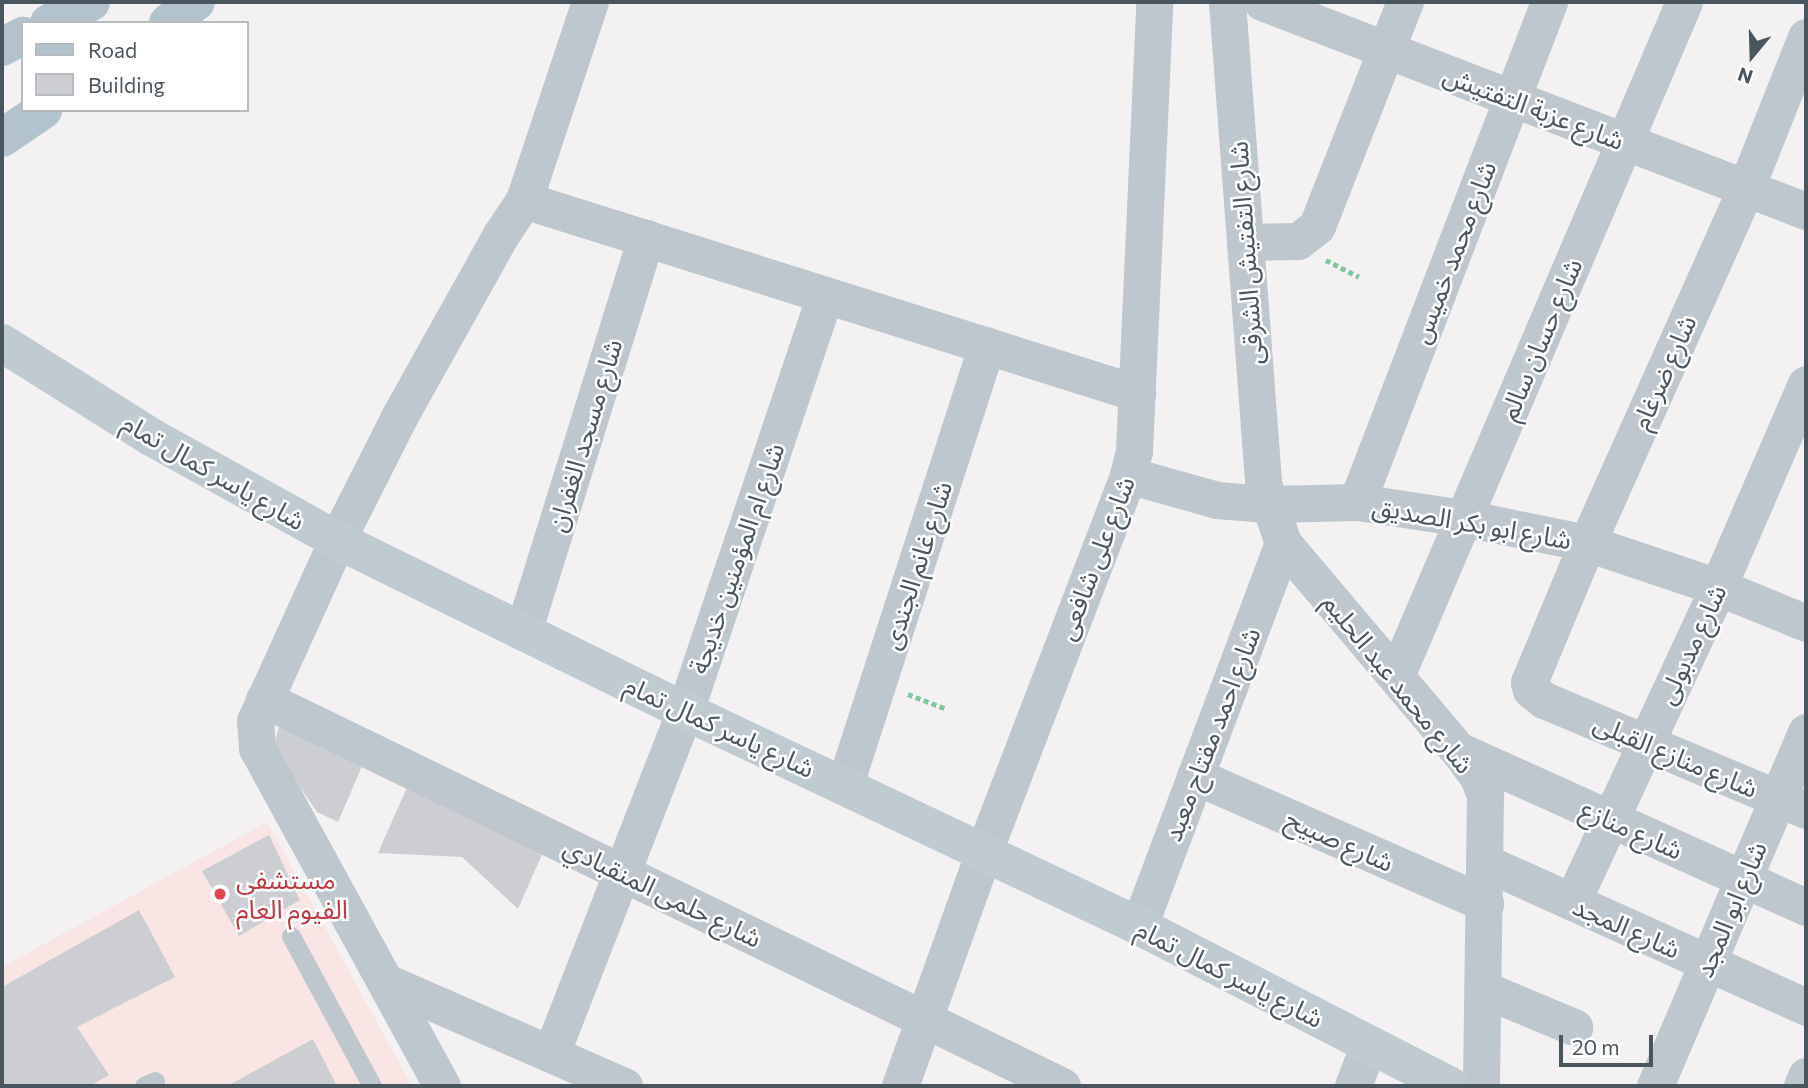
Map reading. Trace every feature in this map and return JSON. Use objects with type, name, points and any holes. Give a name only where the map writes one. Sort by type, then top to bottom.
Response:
[{"type":"main road","points":[[53,21],[91,2]]},
{"type":"main road","points":[[171,21],[196,2]]},
{"type":"main road","points":[[2,47],[21,37]]},
{"type":"main road","points":[[2,138],[40,112]]},
{"type":"street","points":[[442,1086],[257,748],[254,730],[264,699],[337,540],[406,404],[500,236],[524,200],[590,2]]},
{"type":"street","name":"شارع على شافعى","points":[[900,1086],[984,851],[1128,475],[1136,432],[1154,2]]},
{"type":"street","name":"شارع التفتيش الشرقى","points":[[1227,2],[1259,461],[1268,504]]},
{"type":"street","name":"شارع عزبة التفتيش","points":[[1262,2],[1806,211]]},
{"type":"street","points":[[1245,242],[1298,241],[1317,226],[1405,2]]},
{"type":"street","name":"شارع محمد خميس","points":[[1357,502],[1549,2]]},
{"type":"street","name":"شارع حسان سالم","points":[[1396,676],[1684,2]]},
{"type":"street","name":"شارع ضرغام","points":[[1544,700],[1531,690],[1530,674],[1746,188],[1806,37]]},
{"type":"street","points":[[524,200],[1138,393]]},
{"type":"street","name":"شارع مسجد الغفران","points":[[523,632],[646,238]]},
{"type":"street","name":"شارع ام المؤمنين خديجة","points":[[551,1054],[685,711],[825,295]]},
{"type":"street","name":"شارع ياسر كمال تمام","points":[[2,343],[153,438],[337,540],[685,711],[845,784],[1139,926],[1450,1086]]},
{"type":"street","name":"شارع غانم الجندى","points":[[845,784],[986,345]]},
{"type":"street","name":"شارع مدبولى","points":[[1572,902],[1718,587],[1806,384]]},
{"type":"street","name":"شارع ابو بكر الصديق","points":[[1128,475],[1217,500],[1268,504],[1357,502],[1464,517],[1587,543],[1718,587],[1806,623]]},
{"type":"street","name":"شارع محمد عبد الحليم","points":[[1268,504],[1283,543],[1458,750],[1477,775],[1485,795],[1481,1086]]},
{"type":"street","name":"شارع احمد مفتاح معبد","points":[[1139,926],[1283,543]]},
{"type":"street","name":"شارع حلمى المنقبادي","points":[[264,699],[1062,1086]]},
{"type":"street","name":"شارع منازع القبلى","points":[[1544,700],[1792,804]]},
{"type":"street","name":"شارع ابو المجد","points":[[1655,1086],[1743,879],[1792,804],[1806,732]]},
{"type":"street","name":"شارع منازع","points":[[1458,750],[1806,907]]},
{"type":"street","name":"شارع صبيح","points":[[1195,776],[1485,903]]},
{"type":"street","name":"شارع المجد","points":[[1486,863],[1806,1007]]},
{"type":"street","points":[[386,982],[624,1086]]},
{"type":"street","points":[[1483,989],[1574,1027]]},
{"type":"street","points":[[1353,1086],[1369,1044]]},
{"type":"street","points":[[1802,1086],[1806,1076]]},
{"type":"lane","points":[[292,936],[372,1086]]},
{"type":"shaded area","name":"مستشفى الفيوم العام","points":[[267,822],[412,1086],[2,1086],[2,967]]},
{"type":"building","points":[[281,720],[365,759],[338,822],[317,812],[273,748]]},
{"type":"building","points":[[412,776],[547,843],[518,909],[462,857],[378,853]]},
{"type":"building","points":[[269,835],[300,900],[239,936],[202,871]]},
{"type":"building","points":[[139,910],[175,977],[77,1027],[109,1075],[90,1086],[2,1086],[2,987]]},
{"type":"building","points":[[313,1039],[337,1086],[227,1086]]},
{"type":"place","name":"مستشفى الفيوم العام","points":[[220,894]]}]
